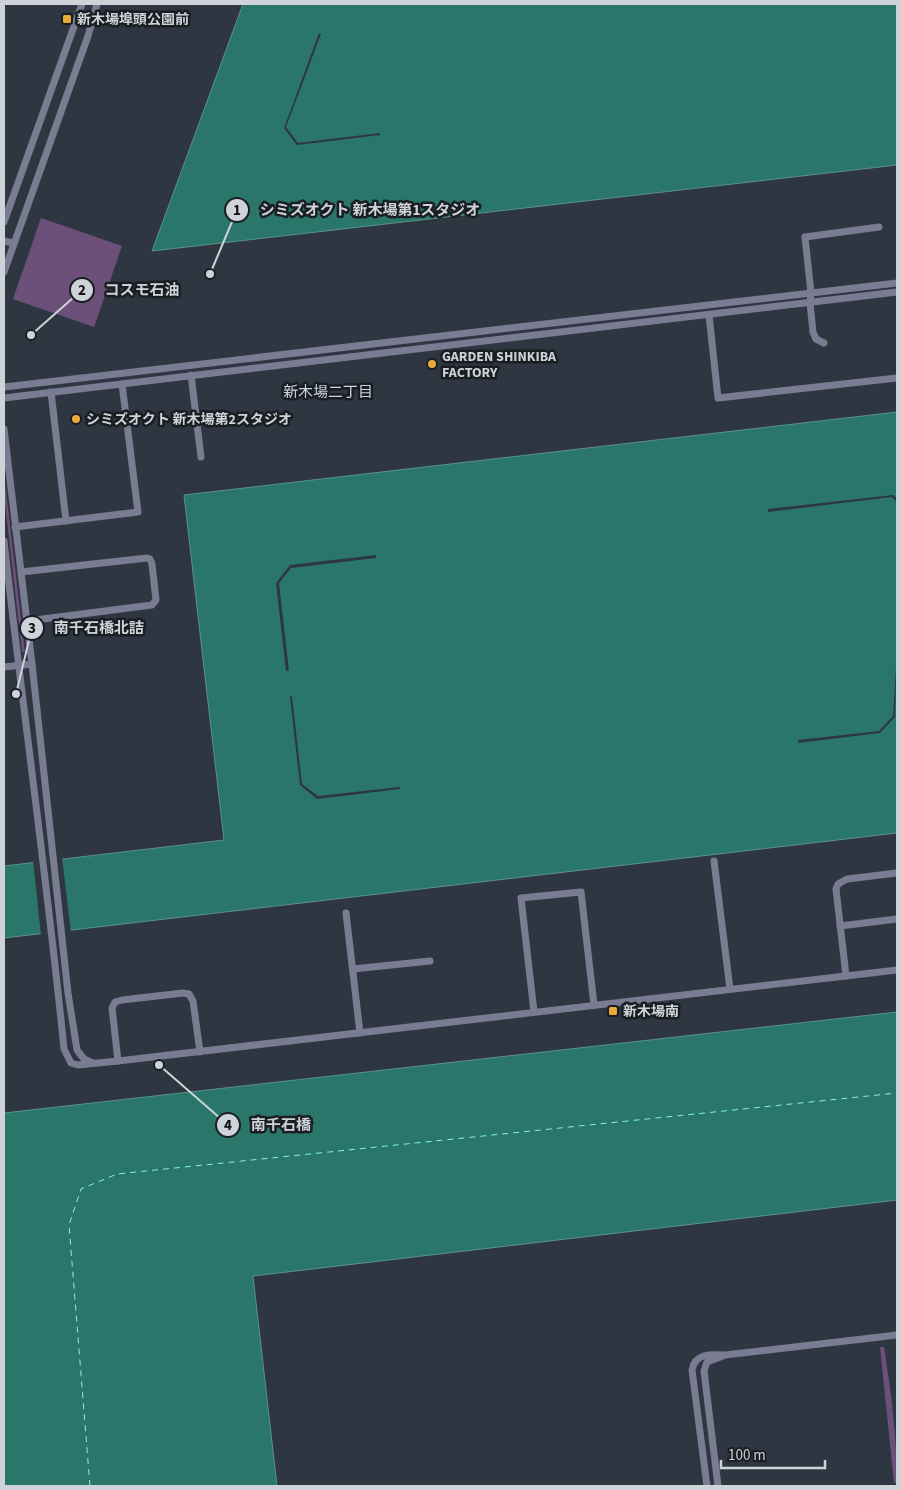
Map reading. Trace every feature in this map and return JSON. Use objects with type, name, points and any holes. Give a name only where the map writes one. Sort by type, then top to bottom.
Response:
[{"type":"street","points":[[4,222],[82,4]]},
{"type":"street","points":[[4,272],[98,4]]},
{"type":"street","points":[[824,343],[816,339],[813,332],[805,237],[879,227]]},
{"type":"street","points":[[4,241],[13,243]]},
{"type":"street","points":[[4,387],[897,283]]},
{"type":"street","points":[[4,398],[897,292]]},
{"type":"street","points":[[709,315],[718,398],[897,378]]},
{"type":"street","points":[[557,323],[558,333]]},
{"type":"street","points":[[290,354],[291,364]]},
{"type":"street","points":[[191,375],[201,457]]},
{"type":"street","points":[[15,527],[138,512],[122,384]]},
{"type":"street","points":[[51,392],[66,521]]},
{"type":"street","points":[[4,429],[68,993],[77,1050],[84,1059],[96,1063]]},
{"type":"street","points":[[4,541],[64,1049],[71,1063],[78,1065],[200,1052],[897,970]]},
{"type":"street","points":[[21,572],[147,558],[150,559],[152,564],[156,600],[152,605],[26,621]]},
{"type":"street","points":[[4,667],[32,664]]},
{"type":"street","points":[[714,861],[730,989]]},
{"type":"street","points":[[846,976],[836,889],[840,881],[847,879],[897,873]]},
{"type":"street","points":[[534,1012],[521,898],[581,892],[594,1005]]},
{"type":"street","points":[[346,913],[360,1033]]},
{"type":"street","points":[[840,926],[897,919]]},
{"type":"street","points":[[353,969],[430,961]]},
{"type":"street","points":[[118,1061],[112,1008],[115,1002],[122,1000],[187,993],[193,1001],[200,1052]]},
{"type":"street","points":[[707,1486],[692,1370],[693,1363],[697,1358],[714,1354],[726,1355],[897,1335]]},
{"type":"street","points":[[718,1486],[704,1371],[707,1362],[726,1355]]},
{"type":"shaded area","points":[[243,4],[897,4],[897,165],[152,251]]},
{"type":"shaded area","points":[[41,218],[122,246],[94,327],[13,299]]},
{"type":"shaded area","points":[[897,412],[897,833],[4,938],[4,866],[224,840],[184,495]]},
{"type":"shaded area","points":[[4,474],[25,652],[22,652],[4,495]]},
{"type":"shaded area","points":[[897,1012],[897,1200],[253,1276],[277,1486],[4,1486],[4,1113]]},
{"type":"shaded area","points":[[880,1347],[884,1347],[891,1398],[897,1483],[894,1483]]},
{"type":"pier","points":[[319,33],[321,34],[286,127],[298,143],[380,133],[380,135],[297,145],[284,128]]},
{"type":"pier","points":[[893,495],[897,498],[897,502],[892,497],[768,512],[768,509]]},
{"type":"pier","points":[[376,555],[376,558],[291,568],[279,583],[289,671],[286,671],[276,583],[290,565]]},
{"type":"pier","points":[[897,651],[895,717],[880,733],[798,743],[798,740],[879,731],[893,716]]},
{"type":"pier","points":[[292,696],[302,784],[318,796],[400,787],[400,789],[317,799],[300,785],[290,697]]},
{"type":"pier","points":[[62,857],[71,933],[41,936],[33,860]]},
{"type":"ferry route","points":[[90,1486],[69,1225],[81,1189],[117,1174],[897,1093]]},
{"type":"place","name":"新木場埠頭公園前","points":[[67,19]]},
{"type":"place","name":"シミズオクト 新木場第1スタジオ","points":[[210,274]]},
{"type":"place","name":"コスモ石油","points":[[31,335]]},
{"type":"place","name":"GARDEN SHINKIBA FACTORY","points":[[432,364]]},
{"type":"place","name":"シミズオクト 新木場第2スタジオ","points":[[76,419]]},
{"type":"place","name":"南千石橋北詰","points":[[16,694]]},
{"type":"place","name":"新木場南","points":[[613,1011]]},
{"type":"place","name":"南千石橋","points":[[159,1065]]},
{"type":"district","name":"新木場二丁目","points":[[328,392]]}]
